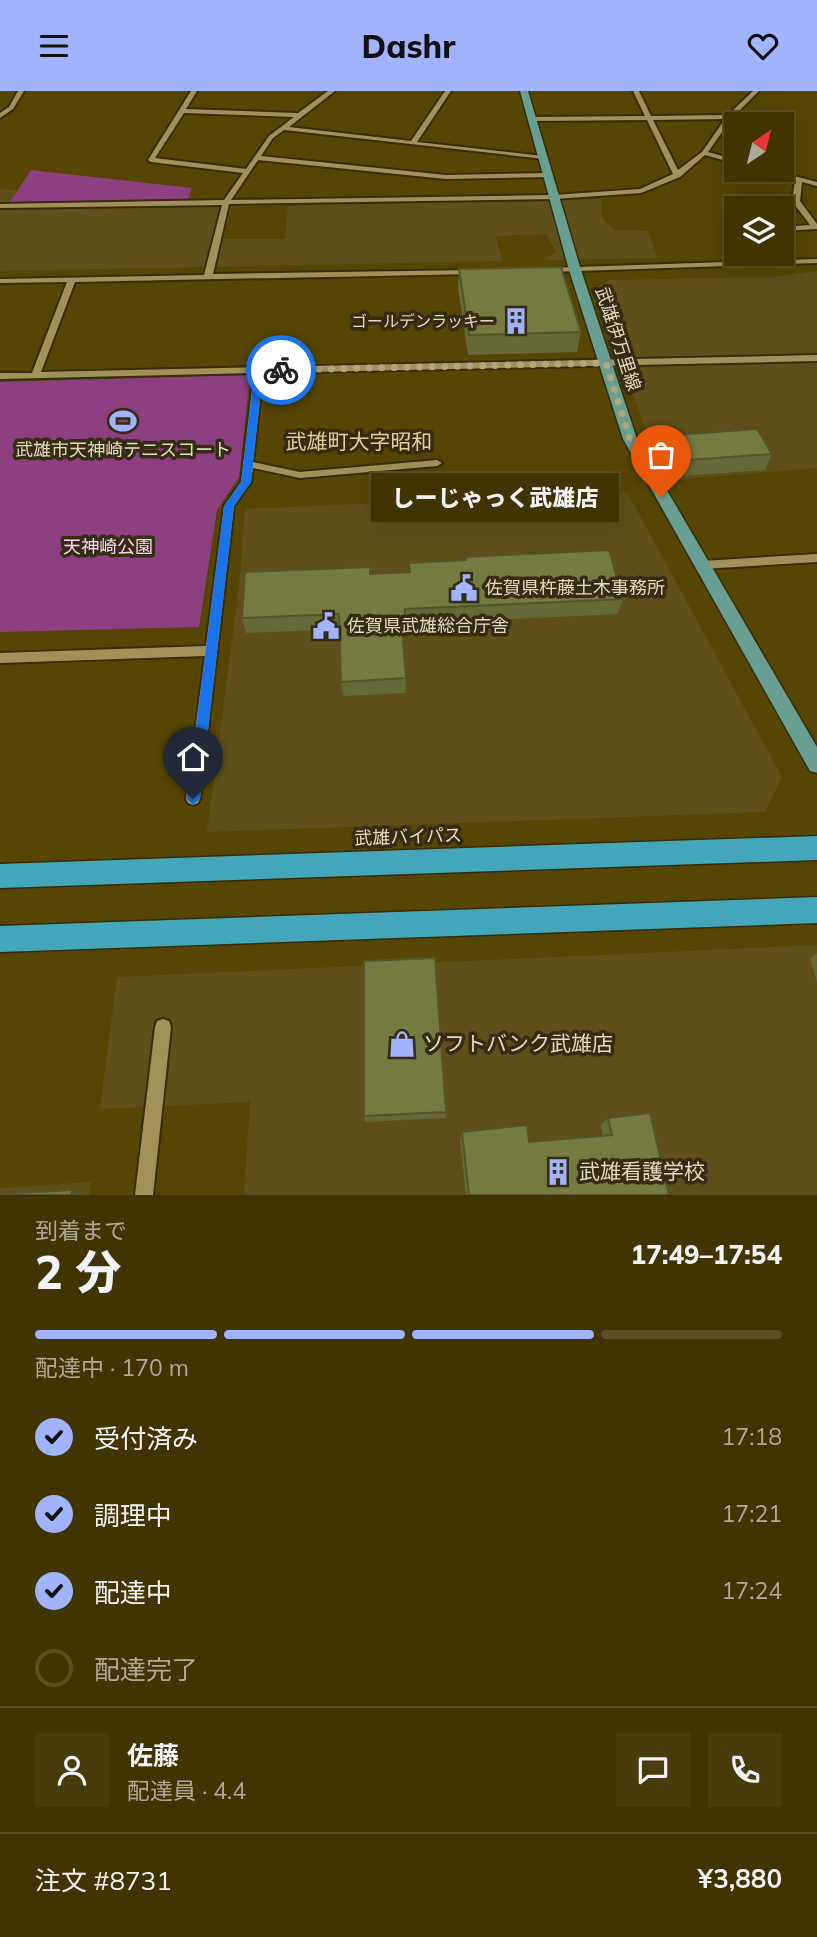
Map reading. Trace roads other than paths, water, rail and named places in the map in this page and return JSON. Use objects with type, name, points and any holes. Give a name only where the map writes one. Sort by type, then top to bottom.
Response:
[{"type":"highway","name":"武雄バイパス","points":[[0,876],[817,848]]},
{"type":"highway","points":[[0,939],[817,910]]},
{"type":"main road","name":"武雄伊万里線","points":[[524,91],[575,270],[630,439],[817,765]]},
{"type":"street","points":[[0,116],[11,108],[21,91]]},
{"type":"street","points":[[194,91],[150,160],[247,171]]},
{"type":"street","points":[[208,277],[226,202],[256,158],[281,128],[332,91]]},
{"type":"street","points":[[413,143],[449,91]]},
{"type":"street","points":[[636,91],[677,175]]},
{"type":"street","points":[[735,112],[757,91]]},
{"type":"street","points":[[183,111],[298,115]]},
{"type":"street","points":[[532,119],[724,117]]},
{"type":"street","points":[[0,206],[554,197],[641,191],[677,175],[704,153],[724,125]]},
{"type":"street","points":[[281,128],[543,158]]},
{"type":"street","points":[[704,153],[724,158]]},
{"type":"street","points":[[256,158],[446,177],[548,175]]},
{"type":"street","points":[[794,178],[817,184]]},
{"type":"street","points":[[794,228],[815,226],[796,201],[799,179]]},
{"type":"street","points":[[794,262],[817,261]]},
{"type":"street","points":[[535,271],[724,265]]},
{"type":"street","points":[[0,281],[480,272]]},
{"type":"street","points":[[35,376],[72,280]]},
{"type":"street","points":[[0,376],[817,358]]},
{"type":"street","points":[[193,799],[229,506],[246,482],[259,370]]},
{"type":"street","points":[[249,464],[300,475],[437,463]]},
{"type":"street","points":[[702,565],[817,558]]},
{"type":"street","points":[[0,658],[212,651]]},
{"type":"street","points":[[144,1195],[163,1027]]},
{"type":"place","name":"ゴールデンラッキー","points":[[516,321]]},
{"type":"place","name":"武雄市天神崎テニスコート","points":[[123,421]]},
{"type":"place","name":"しーじゃっく武雄店","points":[[661,497]]},
{"type":"place","name":"佐賀県杵藤土木事務所","points":[[464,588]]},
{"type":"place","name":"佐賀県武雄総合庁舎","points":[[326,626]]},
{"type":"place","name":"ソフトバンク武雄店","points":[[402,1044]]},
{"type":"place","name":"武雄看護学校","points":[[558,1172]]},
{"type":"district","name":"武雄町大字昭和","points":[[359,442]]},
{"type":"park label","name":"天神崎公園","points":[[108,547]]}]
